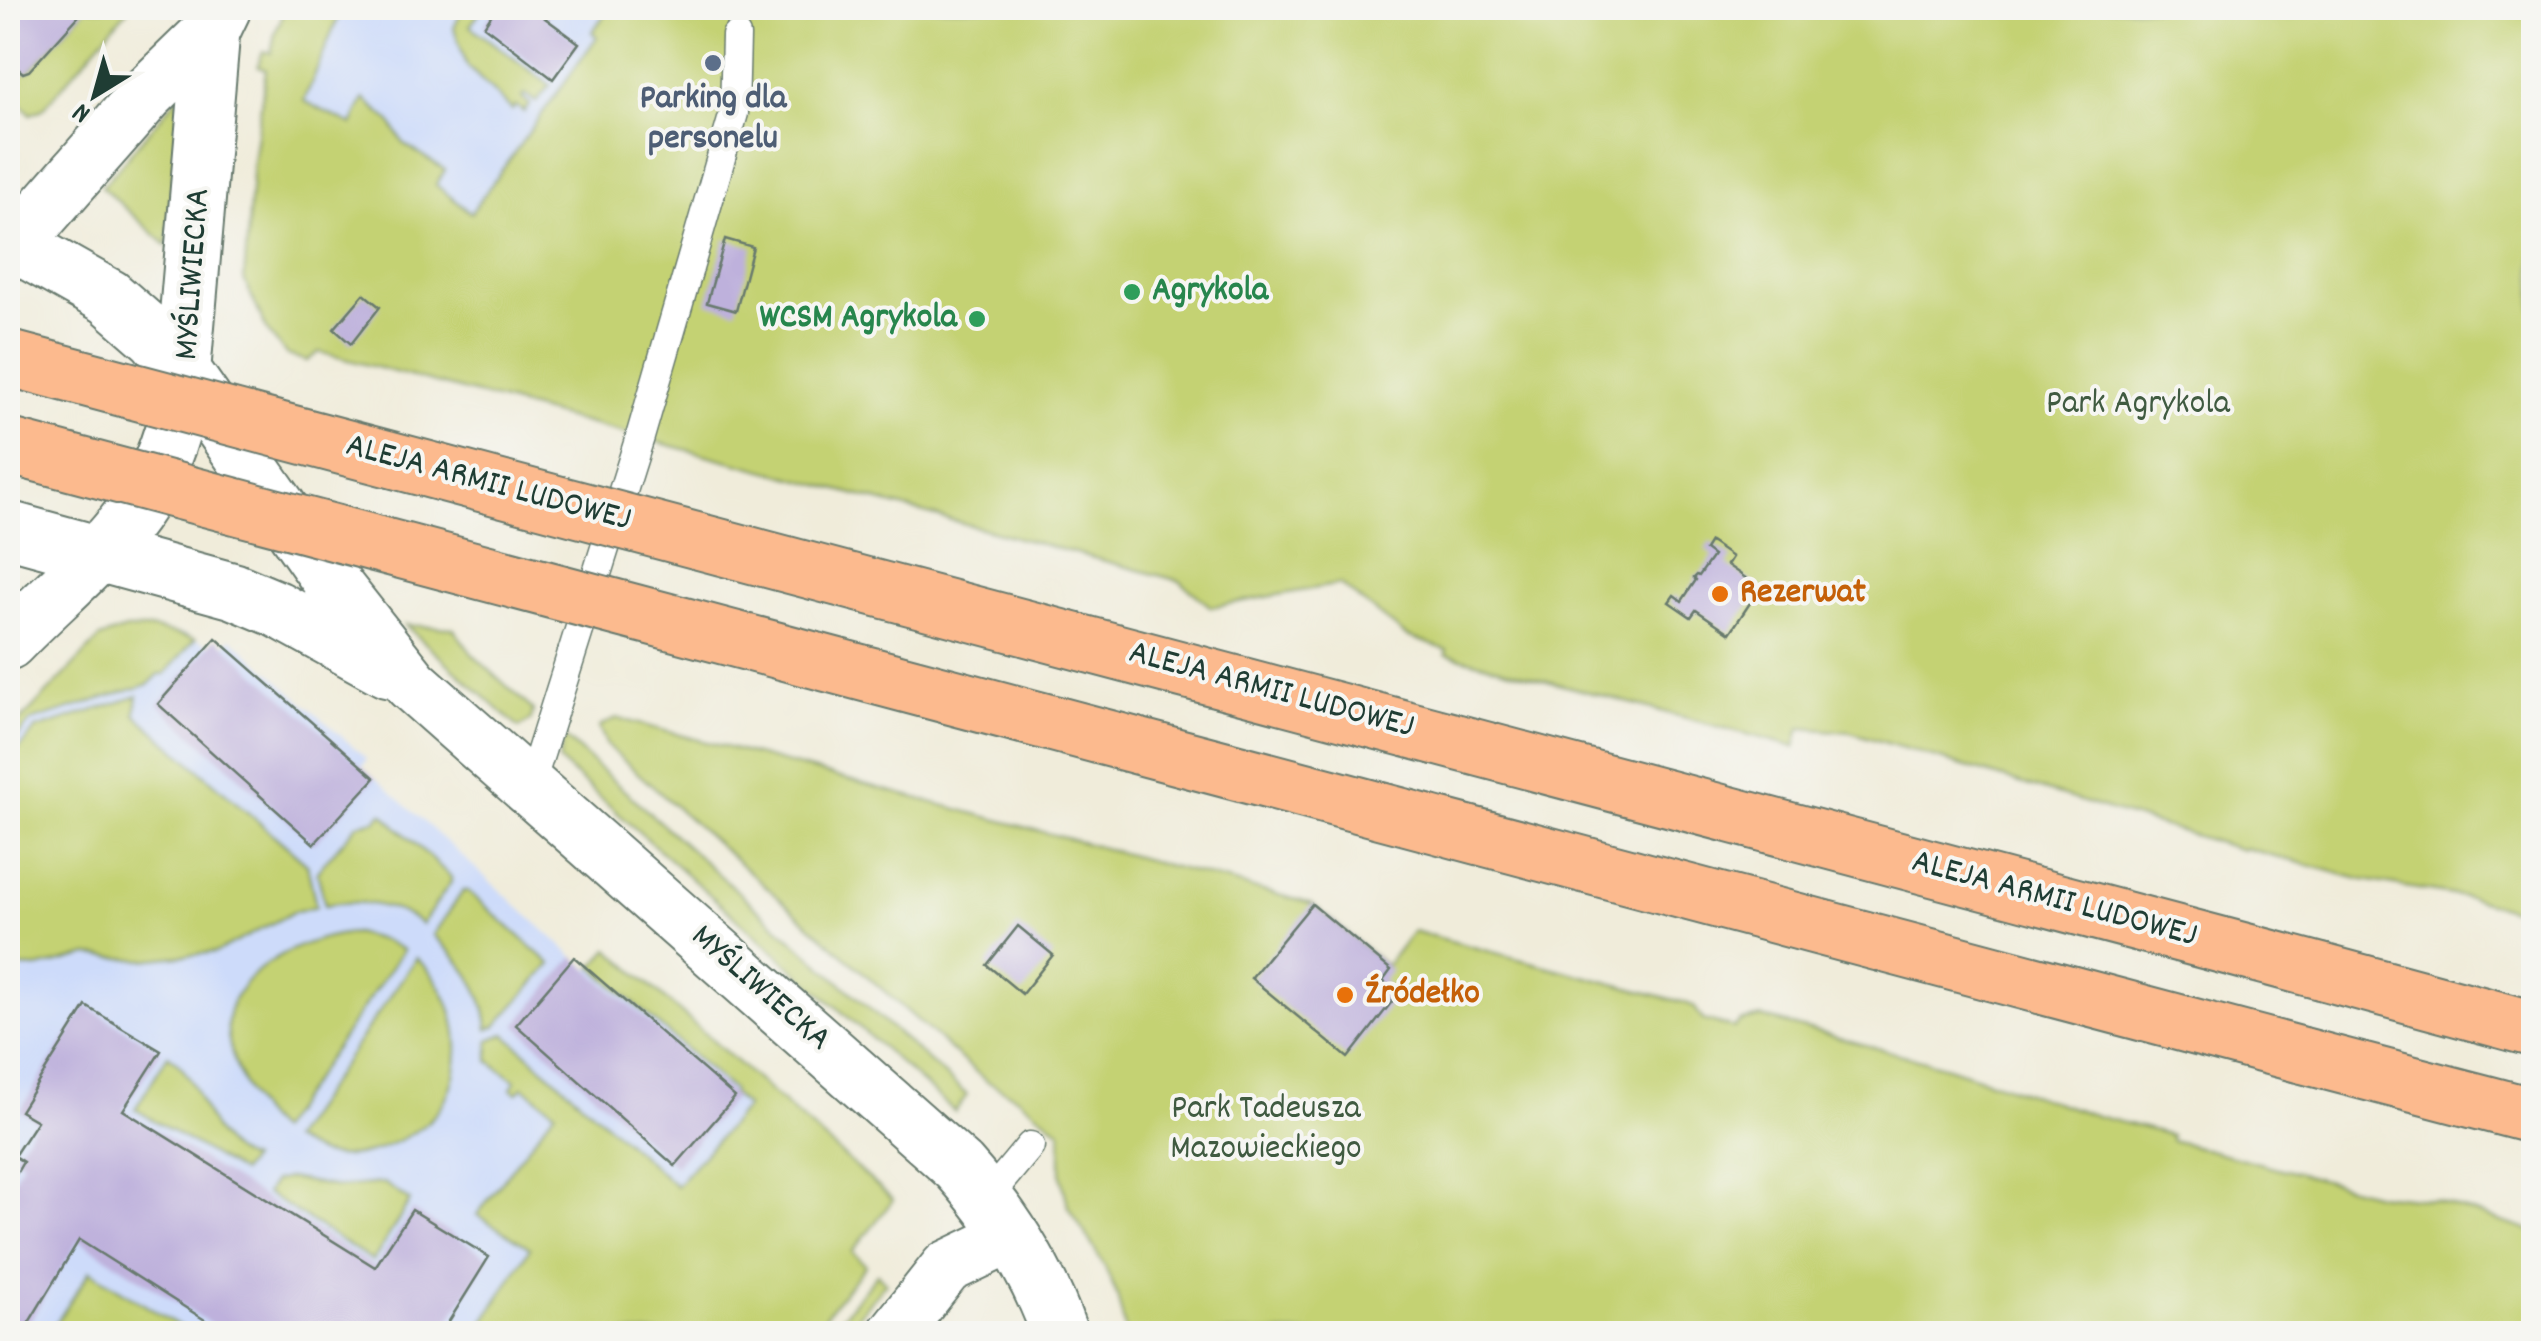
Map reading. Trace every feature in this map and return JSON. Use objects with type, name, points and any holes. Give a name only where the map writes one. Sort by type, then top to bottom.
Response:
[{"type":"main road","name":"ALEJA ARMII LUDOWEJ","points":[[8,358],[2534,1029]]},
{"type":"main road","points":[[8,446],[2534,1116]]},
{"type":"street","name":"MYŚLIWIECKA","points":[[10,246],[217,20]]},
{"type":"street","name":"MYŚLIWIECKA","points":[[217,20],[183,371],[306,548],[412,684]]},
{"type":"street","points":[[8,642],[118,534],[152,486],[174,430],[183,371],[156,338],[110,297],[10,246]]},
{"type":"street","name":"MYŚLIWIECKA","points":[[8,529],[248,597],[323,632],[412,684],[941,1149],[999,1217],[1035,1276],[1060,1334]]},
{"type":"street","points":[[894,1334],[948,1266],[999,1217]]},
{"type":"lane","points":[[530,786],[640,437],[734,113],[736,36]]},
{"type":"lane","points":[[999,1217],[1030,1146]]},
{"type":"shaded area","points":[[318,8],[667,8],[433,280],[253,162]]},
{"type":"shaded area","points":[[126,629],[184,634],[209,645],[216,638],[225,645],[231,638],[367,759],[362,766],[574,957],[590,970],[609,949],[893,1200],[787,1333],[8,1333],[8,734],[100,638]]},
{"type":"green space","points":[[86,8],[129,8],[43,109],[31,114],[8,92],[8,60],[23,73],[29,71]]},
{"type":"green space","name":"Park Agrykola","points":[[286,8],[342,8],[304,101],[352,125],[364,99],[390,121],[404,144],[445,170],[436,185],[471,213],[597,37],[592,32],[610,8],[2533,8],[2533,915],[2243,850],[1850,732],[1800,728],[1795,747],[1446,654],[1447,650],[1406,636],[1340,584],[1211,607],[1180,581],[319,352],[307,361],[287,355],[268,332],[244,280],[253,162],[266,69],[258,66],[263,51],[271,53]]},
{"type":"green space","points":[[463,8],[483,8],[470,26],[550,85],[536,102],[525,94],[522,98],[530,104],[524,112],[516,106],[512,110],[467,66],[454,28]]},
{"type":"green space","points":[[180,94],[167,246],[102,187]]},
{"type":"green space","points":[[405,625],[453,628],[473,655],[533,710],[531,720],[519,728]]},
{"type":"green space","points":[[126,629],[155,629],[195,639],[165,674],[159,674],[149,684],[31,721],[8,748],[8,734],[100,638]]},
{"type":"green space","points":[[138,696],[135,714],[307,864],[316,906],[294,912],[217,952],[143,960],[89,955],[38,968],[8,967],[8,761],[36,729]]},
{"type":"green space","name":"Park Tadeusza Mazowieckiego","points":[[617,718],[1312,904],[1386,966],[1413,931],[1686,1003],[1703,1020],[1734,1028],[1761,1017],[1948,1067],[2097,1116],[2171,1135],[2171,1140],[2377,1194],[2435,1200],[2533,1232],[2533,1333],[1126,1333],[1117,1295],[1104,1265],[1068,1205],[1061,1176],[1061,1131],[1015,1096],[986,1081],[607,746],[599,727]]},
{"type":"green space","points":[[564,737],[967,1095],[955,1112],[559,761]]},
{"type":"green space","points":[[382,813],[451,877],[422,924],[376,905],[325,905],[317,871],[358,824],[376,820]]},
{"type":"green space","points":[[463,891],[468,891],[551,964],[496,1026],[488,1029],[482,1001],[470,976],[433,935]]},
{"type":"green space","points":[[355,933],[403,950],[278,1131],[255,1105],[234,1060],[228,1027],[233,1001],[259,970],[276,958],[317,940]]},
{"type":"green space","points":[[609,949],[893,1200],[852,1252],[866,1265],[811,1333],[476,1334],[530,1248],[477,1215],[555,1111],[523,1087],[517,1093],[511,1089],[516,1081],[489,1061],[489,1040],[505,1034],[676,1186],[746,1107],[733,1091],[593,967]]},
{"type":"green space","points":[[416,958],[442,991],[456,1031],[455,1073],[437,1112],[403,1139],[357,1155],[326,1155],[291,1140]]},
{"type":"green space","points":[[168,1055],[190,1080],[222,1140],[250,1160],[241,1172],[135,1109]]},
{"type":"green space","points":[[288,1178],[338,1187],[384,1183],[410,1201],[373,1261],[266,1193],[274,1181]]},
{"type":"green space","points":[[90,1271],[190,1333],[50,1333]]},
{"type":"green space","points":[[877,1274],[886,1282],[844,1333],[829,1333]]},
{"type":"building","points":[[8,8],[86,8],[23,73],[8,60]]},
{"type":"building","points":[[496,8],[555,8],[545,18],[579,43],[553,79],[484,26]]},
{"type":"building","points":[[725,239],[753,247],[736,311],[707,303]]},
{"type":"building","points":[[364,294],[380,307],[351,344],[334,329]]},
{"type":"building","points":[[1710,542],[1732,557],[1727,565],[1760,588],[1730,633],[1696,610],[1691,617],[1669,602],[1674,595],[1682,601],[1694,578],[1713,556],[1705,550]]},
{"type":"building","points":[[216,638],[375,778],[314,844],[158,704]]},
{"type":"building","points":[[1312,904],[1391,970],[1383,981],[1398,994],[1348,1058],[1251,978]]},
{"type":"building","points":[[1018,926],[1053,955],[1022,994],[987,965]]},
{"type":"building","points":[[574,957],[735,1097],[675,1166],[516,1025]]},
{"type":"building","points":[[86,1006],[161,1051],[123,1110],[375,1267],[412,1210],[489,1257],[441,1334],[227,1334],[79,1240],[22,1334],[8,1334],[8,1188],[23,1162],[14,1156],[37,1121],[20,1111]]},
{"type":"place","name":"Parking dla personelu","points":[[713,63]]},
{"type":"place","name":"Agrykola","points":[[1132,292]]},
{"type":"place","name":"WCSM Agrykola","points":[[977,319]]},
{"type":"place","name":"Rezerwat","points":[[1720,594]]},
{"type":"place","name":"Źródełko","points":[[1345,995]]}]
